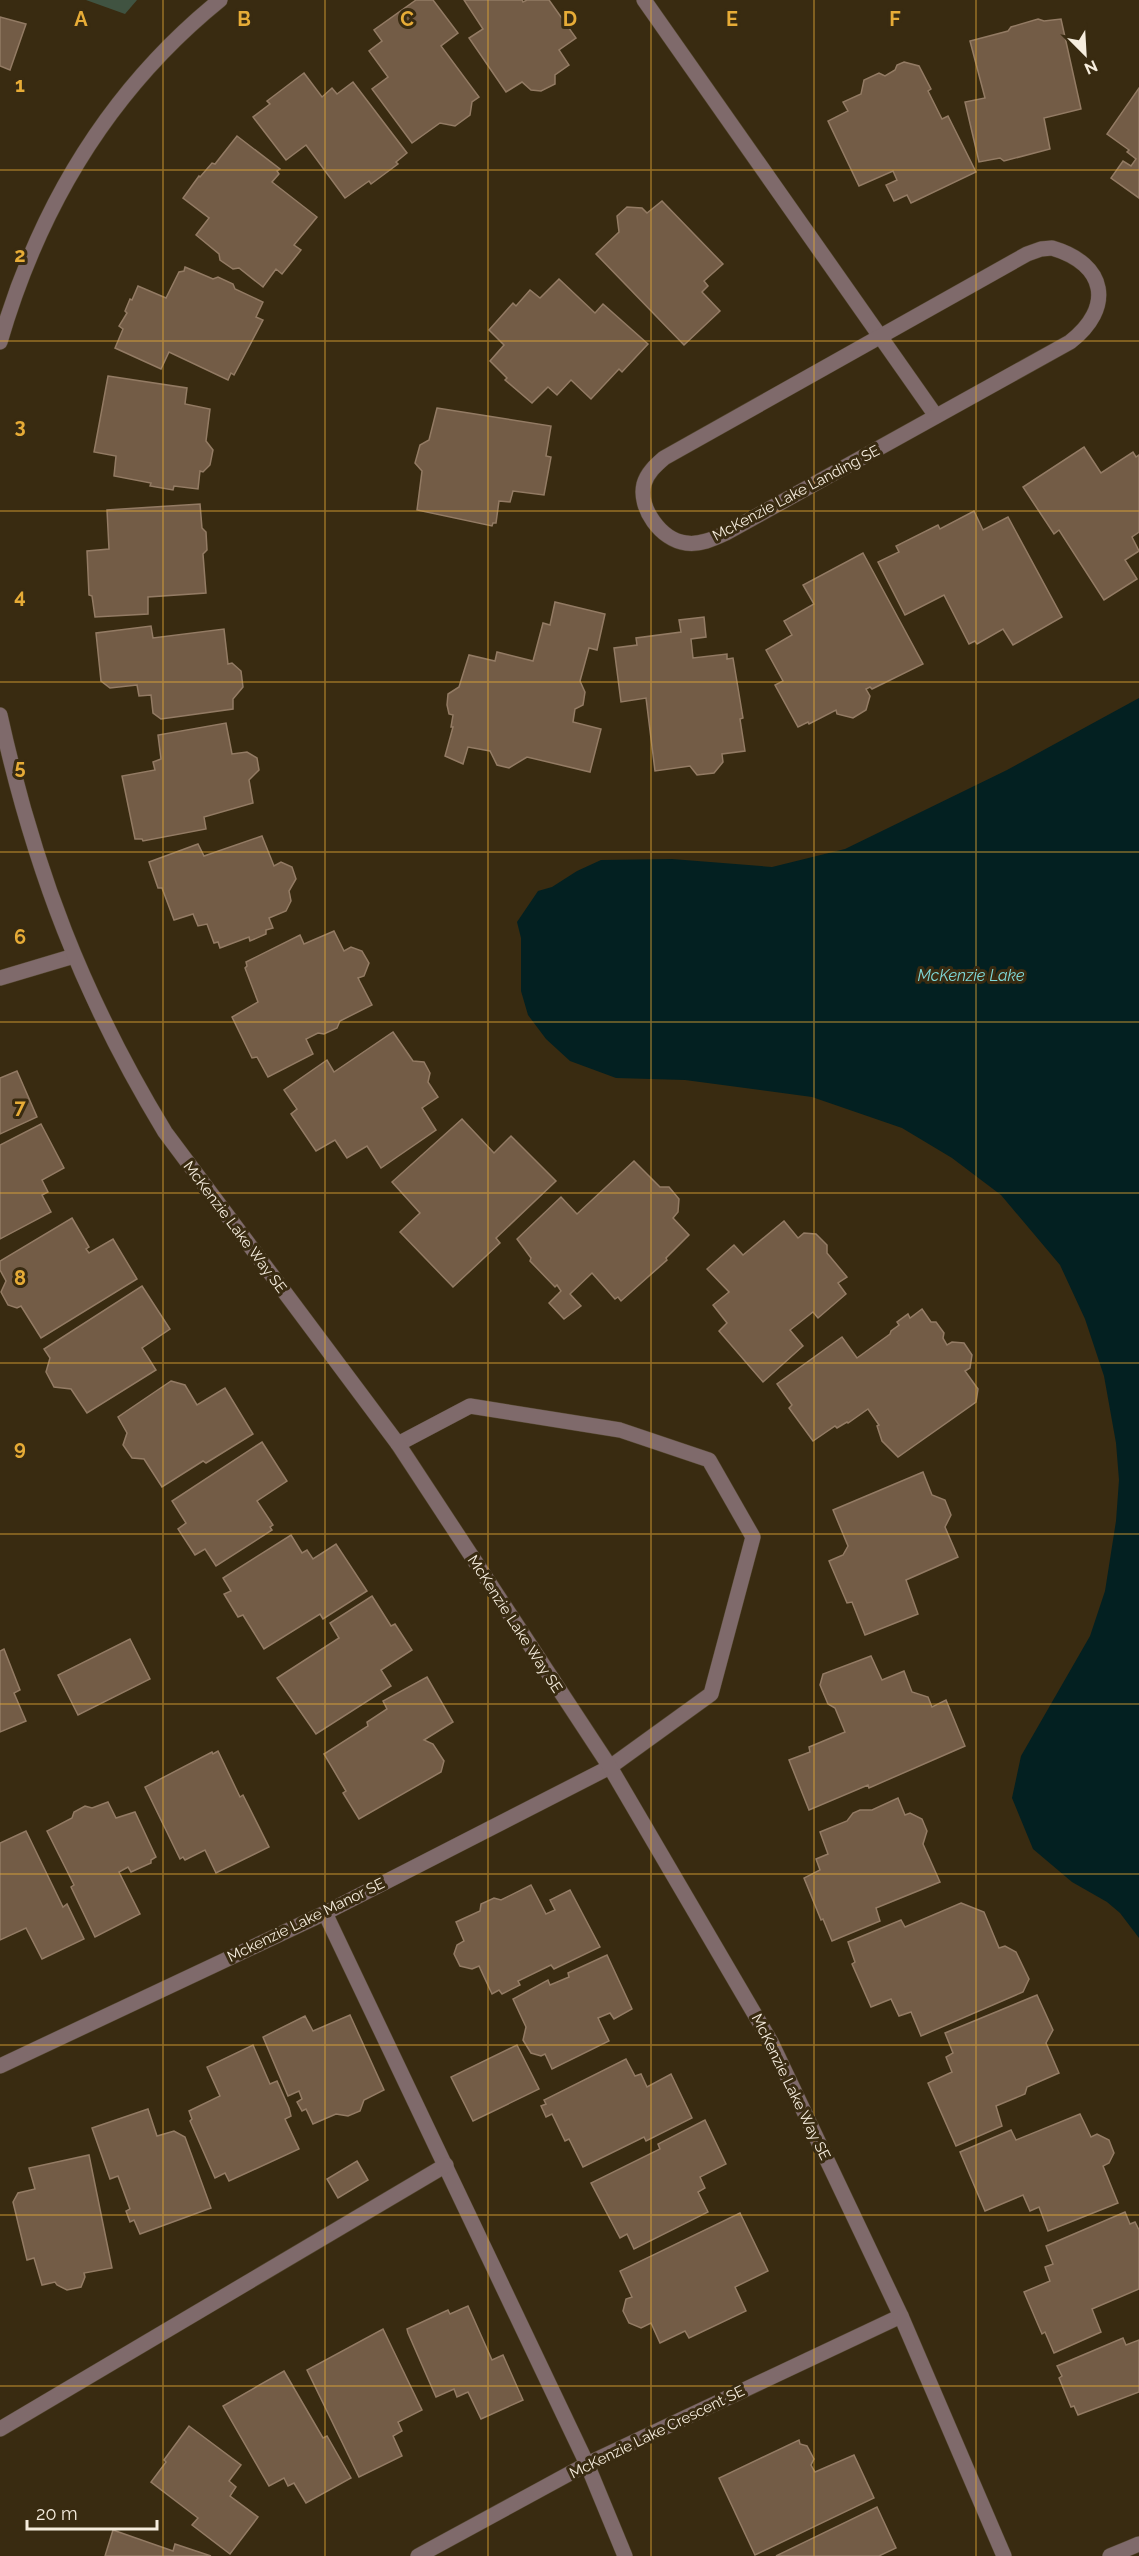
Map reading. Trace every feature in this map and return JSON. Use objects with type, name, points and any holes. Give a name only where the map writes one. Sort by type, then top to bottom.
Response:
[{"type":"street","points":[[0,342],[17,286],[37,236],[84,150],[103,122],[146,71],[219,0]]},
{"type":"street","points":[[644,0],[936,416]]},
{"type":"street","name":"McKenzie Lake Landing SE","points":[[1052,248],[1074,256],[1092,273],[1100,293],[1099,303],[1095,315],[1080,334],[936,416],[710,540],[685,543],[666,537],[646,506],[644,485],[648,474],[664,458],[1027,254],[1052,248]]},
{"type":"street","name":"McKenzie Lake Way SE","points":[[0,715],[29,833],[45,881],[74,956],[116,1046],[165,1132],[398,1444],[610,1767],[771,2042],[901,2316],[1004,2556]]},
{"type":"street","points":[[0,978],[74,956]]},
{"type":"street","name":"Mckenzie Lake Manor SE","points":[[0,2066],[325,1913],[610,1767],[711,1694],[753,1537],[709,1460],[620,1430],[470,1406],[398,1444]]},
{"type":"street","points":[[325,1913],[587,2464],[625,2556]]},
{"type":"street","points":[[0,2429],[446,2165]]},
{"type":"street","name":"McKenzie Lake Crescent SE","points":[[418,2556],[587,2464],[901,2316]]},
{"type":"street","points":[[1110,2556],[1139,2544]]},
{"type":"green space","points":[[86,0],[137,0],[125,14]]},
{"type":"water","name":"McKenzie Lake","points":[[1139,698],[1139,1938],[1120,1913],[1107,1902],[1072,1882],[1033,1849],[1012,1798],[1021,1756],[1090,1636],[1105,1591],[1116,1521],[1119,1480],[1116,1443],[1104,1376],[1085,1319],[1060,1265],[1001,1195],[952,1158],[902,1128],[812,1097],[685,1080],[616,1078],[570,1061],[546,1039],[528,1015],[521,991],[521,938],[517,922],[538,891],[552,887],[577,871],[601,860],[672,859],[772,867],[845,849],[1007,770]]},
{"type":"building","points":[[416,0],[433,0],[458,33],[441,46],[479,97],[472,102],[470,115],[455,126],[440,123],[412,143],[372,89],[388,77],[369,51],[382,41],[374,30]]},
{"type":"building","points":[[464,0],[522,0],[523,2],[549,0],[576,38],[559,50],[569,65],[555,75],[555,84],[541,91],[531,90],[522,82],[506,92],[469,38],[483,29]]},
{"type":"building","points":[[0,17],[26,24],[10,70],[0,66]]},
{"type":"building","points":[[1038,19],[1044,21],[1061,19],[1081,109],[1044,118],[1050,149],[1004,161],[1000,158],[979,162],[965,102],[985,98],[970,41],[1008,31],[1011,27]]},
{"type":"building","points":[[904,62],[919,66],[931,89],[928,91],[942,119],[948,116],[976,172],[911,203],[907,195],[894,201],[886,185],[897,180],[893,171],[859,186],[828,121],[848,111],[843,102],[861,94],[864,80],[879,73],[885,76]]},
{"type":"building","points":[[304,73],[322,97],[332,88],[337,94],[353,82],[407,153],[396,162],[398,164],[371,184],[369,181],[345,198],[306,145],[286,160],[253,117],[270,104],[267,101]]},
{"type":"building","points":[[1139,88],[1139,198],[1111,178],[1123,161],[1131,166],[1136,159],[1127,152],[1129,150],[1107,134]]},
{"type":"building","points":[[237,136],[280,169],[272,182],[317,217],[294,245],[301,250],[282,274],[276,269],[263,287],[239,268],[233,269],[220,260],[219,254],[196,235],[209,218],[183,198],[199,176],[212,163],[215,164]]},
{"type":"building","points":[[662,201],[723,264],[704,281],[708,286],[702,292],[720,311],[684,345],[596,254],[619,232],[617,216],[627,207],[642,208],[647,213]]},
{"type":"building","points":[[185,267],[213,279],[218,277],[233,284],[235,289],[263,302],[256,317],[263,320],[234,375],[231,373],[228,380],[169,352],[161,369],[115,348],[123,329],[119,326],[138,286],[166,298],[179,272],[184,271]]},
{"type":"building","points":[[559,279],[595,313],[603,304],[648,344],[622,372],[619,369],[591,399],[571,380],[557,395],[548,387],[532,403],[505,380],[507,378],[490,361],[504,345],[489,330],[513,303],[516,306],[530,290],[540,298]]},
{"type":"building","points":[[108,376],[187,388],[185,404],[210,409],[206,441],[213,450],[210,465],[203,472],[200,471],[198,489],[174,486],[173,490],[114,476],[116,456],[94,452]]},
{"type":"building","points":[[437,408],[551,426],[546,456],[551,457],[544,495],[513,491],[510,502],[499,501],[496,523],[492,526],[417,510],[422,471],[415,463],[420,445],[429,440]]},
{"type":"building","points":[[1084,447],[1101,473],[1133,452],[1136,457],[1139,455],[1139,532],[1132,537],[1139,551],[1125,560],[1137,579],[1104,600],[1059,530],[1054,534],[1023,487]]},
{"type":"building","points":[[200,504],[202,528],[206,532],[207,550],[203,554],[206,593],[148,597],[148,614],[95,617],[92,596],[89,595],[87,551],[109,549],[107,510]]},
{"type":"building","points":[[974,511],[983,530],[1008,517],[1062,617],[1013,645],[1003,629],[977,644],[975,641],[969,644],[944,595],[905,615],[878,562],[899,552],[896,546],[938,525],[940,529]]},
{"type":"building","points":[[863,553],[923,664],[872,689],[870,687],[866,689],[870,696],[866,710],[853,718],[837,714],[836,710],[798,727],[775,685],[783,681],[766,650],[792,635],[784,621],[814,604],[803,585]]},
{"type":"building","points":[[555,602],[605,614],[597,650],[589,648],[580,681],[585,692],[583,705],[575,709],[573,722],[601,729],[590,772],[527,757],[509,768],[497,765],[490,751],[468,747],[463,764],[445,756],[453,727],[451,727],[453,715],[449,714],[447,705],[448,694],[459,687],[469,655],[495,661],[497,652],[533,661],[543,623],[550,625]]},
{"type":"building","points":[[704,617],[706,637],[691,639],[693,658],[727,654],[727,659],[733,658],[743,718],[740,719],[745,751],[722,754],[723,762],[714,773],[697,775],[690,766],[655,771],[646,698],[621,702],[614,648],[637,645],[636,638],[681,632],[679,620]]},
{"type":"building","points":[[151,626],[153,638],[224,629],[228,664],[232,663],[241,671],[243,687],[233,699],[233,709],[161,719],[153,713],[151,695],[139,696],[137,685],[110,688],[101,681],[96,633]]},
{"type":"building","points":[[226,723],[232,754],[247,752],[257,758],[259,770],[249,780],[253,803],[204,817],[206,829],[143,841],[135,839],[122,776],[155,770],[153,762],[161,759],[158,735]]},
{"type":"building","points":[[262,836],[274,866],[281,862],[292,867],[296,879],[289,891],[291,901],[286,911],[269,918],[273,928],[250,941],[249,937],[220,948],[218,942],[214,943],[207,924],[198,926],[193,914],[174,920],[162,888],[158,888],[149,862],[198,844],[204,856]]},
{"type":"building","points":[[334,931],[344,951],[351,947],[362,951],[369,963],[364,976],[358,978],[372,1005],[340,1021],[337,1028],[306,1039],[313,1054],[268,1077],[257,1057],[252,1058],[232,1017],[258,1002],[245,968],[246,962],[300,935],[304,944]]},
{"type":"building","points":[[393,1032],[413,1061],[424,1062],[430,1073],[428,1082],[438,1097],[422,1108],[436,1130],[381,1168],[367,1146],[347,1158],[335,1140],[316,1151],[291,1114],[297,1109],[284,1090],[327,1060],[334,1072]]},
{"type":"building","points":[[17,1071],[37,1117],[0,1134],[0,1078]]},
{"type":"building","points":[[462,1119],[494,1153],[511,1136],[556,1181],[496,1238],[500,1243],[453,1287],[400,1232],[420,1213],[392,1182]]},
{"type":"building","points":[[41,1124],[64,1168],[42,1180],[48,1192],[42,1195],[51,1212],[0,1239],[0,1145]]},
{"type":"building","points":[[634,1161],[660,1187],[669,1187],[679,1199],[678,1212],[673,1218],[689,1235],[666,1258],[667,1260],[621,1301],[618,1297],[615,1299],[592,1273],[570,1294],[581,1306],[564,1319],[549,1303],[561,1291],[530,1261],[531,1258],[517,1239],[561,1197],[577,1214]]},
{"type":"building","points":[[72,1218],[89,1247],[86,1249],[89,1253],[113,1239],[137,1279],[41,1338],[21,1306],[17,1308],[8,1305],[1,1292],[6,1281],[0,1270],[0,1261]]},
{"type":"building","points":[[784,1221],[798,1238],[804,1233],[816,1234],[827,1245],[827,1253],[847,1277],[838,1283],[846,1294],[818,1318],[813,1312],[790,1330],[803,1346],[763,1382],[719,1331],[727,1323],[713,1305],[729,1292],[707,1269],[734,1245],[743,1255]]},
{"type":"building","points":[[142,1286],[170,1329],[142,1348],[156,1370],[87,1413],[71,1389],[54,1387],[46,1372],[50,1358],[44,1349]]},
{"type":"building","points":[[922,1309],[931,1322],[936,1322],[944,1333],[943,1338],[947,1345],[952,1342],[964,1343],[972,1355],[970,1368],[965,1371],[978,1389],[976,1402],[898,1457],[882,1441],[877,1426],[879,1425],[868,1409],[848,1423],[837,1428],[835,1426],[813,1441],[789,1408],[792,1405],[777,1384],[842,1337],[857,1358],[890,1334],[899,1325],[897,1322],[908,1314],[910,1318]]},
{"type":"building","points":[[171,1381],[185,1385],[197,1405],[225,1388],[253,1434],[206,1463],[203,1461],[162,1487],[144,1459],[132,1458],[123,1445],[127,1433],[118,1417]]},
{"type":"building","points":[[262,1442],[287,1481],[257,1501],[273,1525],[270,1527],[272,1530],[216,1566],[205,1549],[195,1555],[178,1529],[186,1523],[172,1501]]},
{"type":"building","points":[[923,1472],[932,1495],[945,1500],[951,1515],[945,1527],[958,1557],[906,1580],[918,1614],[865,1635],[852,1602],[847,1603],[829,1561],[843,1555],[848,1546],[833,1510]]},
{"type":"building","points":[[291,1535],[302,1553],[307,1550],[313,1559],[336,1544],[367,1591],[323,1619],[320,1614],[264,1649],[243,1615],[238,1617],[224,1594],[231,1591],[223,1578]]},
{"type":"building","points":[[372,1596],[391,1626],[395,1624],[412,1650],[381,1670],[391,1686],[316,1734],[277,1678],[339,1638],[330,1623]]},
{"type":"building","points":[[130,1639],[150,1679],[78,1715],[58,1675]]},
{"type":"building","points":[[4,1649],[20,1690],[14,1693],[26,1721],[0,1732],[0,1651]]},
{"type":"building","points":[[871,1656],[882,1680],[904,1671],[912,1692],[928,1697],[932,1707],[946,1700],[965,1746],[869,1788],[868,1785],[809,1810],[789,1760],[810,1752],[809,1747],[845,1732],[835,1708],[828,1704],[820,1685],[823,1674]]},
{"type":"building","points":[[427,1677],[453,1722],[424,1740],[433,1744],[444,1761],[441,1772],[359,1819],[343,1793],[346,1791],[324,1754],[368,1726],[367,1722],[387,1709],[383,1701]]},
{"type":"building","points":[[218,1751],[240,1797],[243,1795],[269,1847],[216,1873],[205,1850],[185,1860],[183,1857],[180,1859],[145,1787]]},
{"type":"building","points":[[898,1798],[905,1815],[910,1813],[922,1819],[927,1831],[923,1844],[940,1882],[876,1908],[880,1921],[832,1941],[804,1878],[820,1870],[816,1859],[828,1854],[820,1832],[847,1821],[853,1813],[860,1810],[872,1810]]},
{"type":"building","points":[[108,1802],[116,1818],[135,1812],[156,1857],[151,1860],[151,1863],[131,1872],[128,1867],[119,1872],[140,1914],[95,1937],[71,1887],[74,1885],[47,1831],[72,1818],[74,1812],[85,1806],[92,1808]]},
{"type":"building","points":[[26,1831],[63,1907],[67,1904],[84,1939],[42,1959],[26,1928],[0,1940],[0,1843]]},
{"type":"building","points":[[531,1885],[546,1914],[555,1910],[550,1900],[570,1890],[600,1947],[554,1969],[551,1965],[518,1981],[520,1985],[502,1994],[499,1990],[492,1994],[479,1966],[472,1969],[460,1966],[454,1954],[457,1945],[464,1941],[456,1922],[480,1911],[481,1904],[494,1898],[501,1900]]},
{"type":"building","points":[[961,1903],[984,1912],[999,1948],[1005,1946],[1016,1952],[1029,1979],[1023,1992],[921,2036],[911,2012],[899,2016],[891,1999],[871,2007],[852,1964],[855,1962],[848,1942],[901,1920],[905,1927]]},
{"type":"building","points":[[607,1955],[632,2009],[614,2019],[610,2013],[598,2018],[609,2041],[552,2069],[545,2054],[541,2056],[531,2053],[523,2040],[526,2027],[513,1999],[548,1980],[550,1985],[569,1977],[568,1973]]},
{"type":"building","points":[[1037,1995],[1053,2030],[1046,2043],[1059,2073],[1027,2087],[1025,2094],[996,2106],[1002,2126],[956,2146],[928,2083],[952,2072],[946,2057],[953,2053],[945,2033]]},
{"type":"building","points":[[350,2015],[384,2090],[364,2100],[360,2111],[348,2116],[336,2114],[313,2124],[306,2109],[302,2111],[297,2102],[302,2099],[299,2091],[288,2096],[263,2037],[305,2016],[313,2031]]},
{"type":"building","points":[[253,2045],[270,2084],[277,2081],[289,2108],[291,2116],[285,2119],[299,2149],[229,2181],[225,2173],[215,2178],[190,2121],[192,2119],[189,2111],[220,2096],[207,2067]]},
{"type":"building","points":[[517,2045],[539,2089],[473,2121],[451,2077]]},
{"type":"building","points":[[626,2059],[635,2076],[641,2074],[647,2087],[671,2074],[692,2118],[646,2141],[644,2137],[583,2167],[569,2139],[565,2141],[552,2114],[546,2117],[541,2106],[546,2104],[544,2100]]},
{"type":"building","points":[[148,2109],[157,2136],[174,2131],[185,2137],[211,2208],[140,2234],[134,2220],[130,2222],[126,2211],[130,2209],[118,2176],[110,2179],[92,2128]]},
{"type":"building","points":[[1080,2114],[1091,2137],[1097,2134],[1109,2140],[1114,2153],[1109,2163],[1103,2166],[1118,2203],[1048,2231],[1039,2207],[1030,2211],[1023,2195],[985,2211],[960,2152],[1011,2130],[1016,2140]]},
{"type":"building","points":[[705,2120],[726,2164],[700,2177],[705,2188],[698,2192],[708,2212],[634,2249],[627,2234],[620,2238],[591,2183],[660,2149],[658,2144]]},
{"type":"building","points":[[89,2155],[112,2268],[84,2273],[85,2277],[81,2287],[67,2290],[55,2282],[42,2285],[34,2258],[27,2260],[13,2202],[18,2193],[35,2189],[29,2168]]},
{"type":"building","points":[[357,2161],[368,2180],[338,2198],[327,2179]]},
{"type":"building","points":[[1125,2212],[1130,2224],[1135,2222],[1139,2230],[1139,2289],[1092,2309],[1101,2332],[1054,2353],[1045,2332],[1042,2334],[1024,2292],[1050,2281],[1045,2267],[1053,2264],[1046,2246]]},
{"type":"building","points":[[740,2213],[768,2271],[735,2287],[746,2311],[689,2338],[685,2331],[660,2343],[651,2323],[641,2328],[629,2323],[623,2311],[626,2299],[632,2297],[620,2271]]},
{"type":"building","points":[[468,2306],[492,2360],[503,2355],[523,2400],[481,2419],[468,2392],[457,2397],[454,2389],[436,2397],[407,2329],[448,2310],[450,2314]]},
{"type":"building","points":[[383,2329],[422,2410],[398,2422],[402,2431],[393,2436],[402,2456],[359,2477],[307,2370]]},
{"type":"building","points":[[1123,2338],[1126,2345],[1139,2340],[1139,2392],[1078,2415],[1074,2406],[1071,2407],[1059,2378],[1062,2376],[1057,2366]]},
{"type":"building","points":[[284,2371],[323,2438],[327,2436],[351,2478],[306,2503],[294,2483],[288,2486],[284,2478],[269,2486],[223,2406]]},
{"type":"building","points":[[189,2426],[241,2465],[229,2481],[236,2487],[230,2496],[258,2517],[230,2554],[192,2525],[198,2518],[151,2482]]},
{"type":"building","points":[[799,2440],[800,2444],[807,2446],[814,2459],[811,2465],[815,2472],[854,2455],[874,2498],[755,2555],[719,2478]]},
{"type":"building","points":[[877,2507],[896,2548],[879,2556],[776,2556]]},
{"type":"building","points":[[113,2530],[173,2551],[175,2544],[211,2556],[105,2556]]}]
